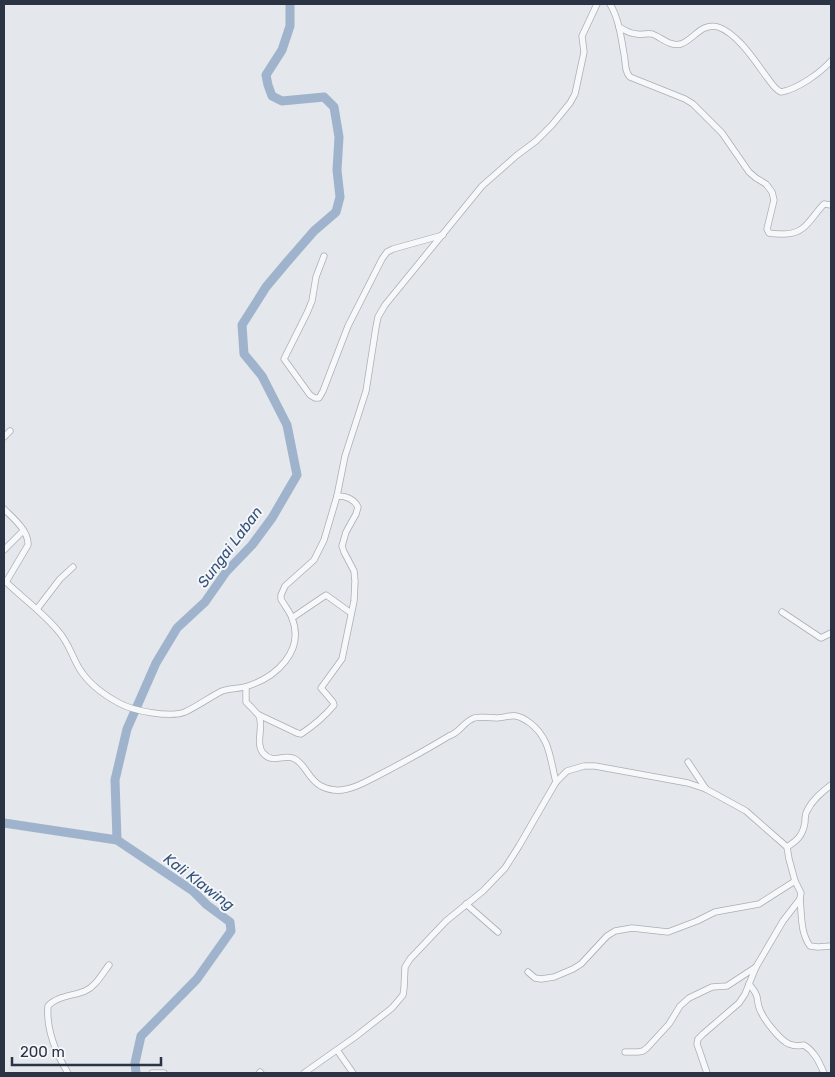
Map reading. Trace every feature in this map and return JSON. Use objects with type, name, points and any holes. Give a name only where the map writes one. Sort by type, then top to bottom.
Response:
[{"type":"street","points":[[4,509],[28,538],[28,545],[5,581],[37,609],[60,633],[80,670],[90,682],[111,699],[122,705],[153,714],[176,714],[184,712],[224,691],[246,687],[264,680],[273,674],[283,665],[296,637],[292,618],[281,599],[281,595],[285,586],[314,560],[324,540],[337,496],[345,456],[366,391],[378,317],[385,305],[482,186],[536,141],[570,103],[575,94],[584,52],[582,36],[598,4]]},
{"type":"street","points":[[610,4],[614,10],[619,28],[626,70],[630,77],[681,96],[689,101],[722,133],[749,172],[770,188],[774,200],[767,229],[769,233],[790,234],[798,232],[824,204],[831,205]]},
{"type":"street","points":[[619,28],[635,34],[650,34],[666,42],[678,44],[703,29],[718,27],[736,40],[756,62],[775,88],[781,92],[812,77],[831,61]]},
{"type":"street","points":[[324,256],[316,277],[312,301],[284,359],[310,395],[315,398],[319,398],[323,391],[348,326],[386,252],[443,235]]},
{"type":"street","points":[[4,437],[10,431]]},
{"type":"street","points":[[246,687],[246,702],[259,716],[301,734],[312,727],[334,704],[321,688],[342,659],[354,601],[355,574],[342,546],[346,532],[358,508],[357,504],[350,499],[344,496],[337,496]]},
{"type":"street","points":[[4,550],[23,531]]},
{"type":"street","points":[[37,609],[60,579],[73,567]]},
{"type":"street","points":[[292,618],[326,595],[351,613]]},
{"type":"street","points":[[782,612],[821,638],[831,633]]},
{"type":"street","points":[[259,716],[260,745],[263,753],[273,759],[294,758],[313,780],[326,788],[338,790],[360,784],[400,764],[454,735],[473,718],[502,718],[514,715],[526,720],[543,736],[547,744],[556,782]]},
{"type":"street","points":[[688,762],[706,790]]},
{"type":"street","points":[[304,1073],[377,1021],[397,1003],[404,991],[405,968],[408,961],[446,921],[490,883],[511,859],[556,782],[567,771],[584,766],[595,766],[688,782],[746,811],[787,847],[788,859],[801,893],[802,927],[806,941],[810,946],[831,946]]},
{"type":"street","points":[[787,847],[802,834],[806,811],[821,793],[831,785]]},
{"type":"street","points":[[528,972],[535,978],[540,979],[554,977],[581,964],[606,936],[615,931],[632,928],[668,932],[697,922],[715,912],[759,904],[795,881]]},
{"type":"street","points":[[707,1073],[697,1044],[698,1039],[739,1003],[756,967],[783,921],[800,899]]},
{"type":"street","points":[[466,904],[498,932]]},
{"type":"street","points":[[65,1072],[52,1037],[48,1006],[97,982],[109,965]]},
{"type":"street","points":[[625,1052],[638,1052],[648,1048],[680,1006],[689,998],[712,987],[728,986],[756,967]]},
{"type":"street","points":[[749,984],[757,996],[761,1012],[770,1026],[788,1043],[799,1046],[804,1045],[812,1050],[819,1059],[824,1073]]},
{"type":"street","points":[[337,1050],[354,1073]]},
{"type":"street","points":[[152,1073],[164,1073]]},
{"type":"waterway","name":"Sungai Laban","points":[[117,840],[115,780],[127,729],[156,663],[177,628],[205,602],[226,572],[252,545],[272,518],[297,475],[287,425],[262,376],[244,354],[242,325],[266,287],[314,231],[336,212],[340,197],[337,170],[339,137],[334,107],[324,97],[282,101],[272,96],[268,85],[266,75],[282,50],[290,26],[290,4]]},
{"type":"waterway","name":"Kali Klawing","points":[[4,823],[117,840],[193,891],[207,905],[230,922],[231,931],[197,979],[141,1036],[135,1063],[136,1073]]}]
